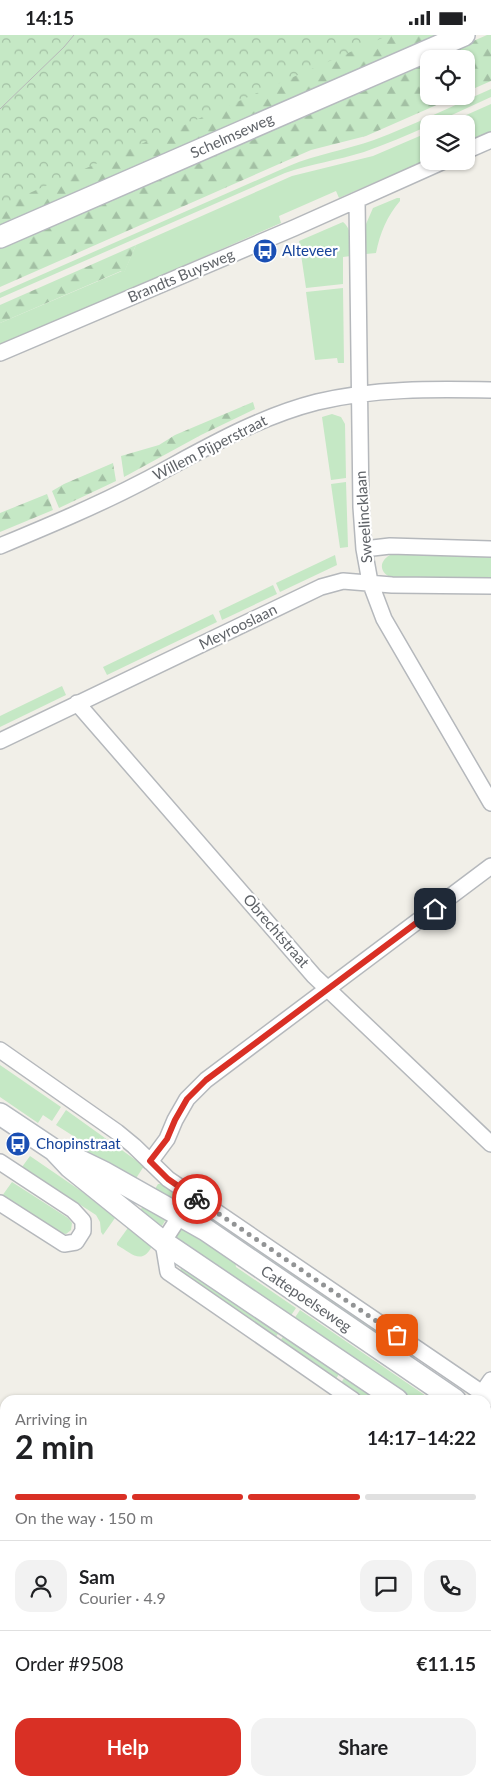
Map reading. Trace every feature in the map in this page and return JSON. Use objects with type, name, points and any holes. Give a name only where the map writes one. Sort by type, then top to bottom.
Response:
[{"type":"street","name":"Schelmseweg","points":[[0,237],[464,35]]},
{"type":"street","points":[[475,147],[491,141]]},
{"type":"street","name":"Brandts Buysweg","points":[[0,353],[424,170]]},
{"type":"street","name":"Sweelincklaan","points":[[357,200],[361,507],[364,549],[370,582],[384,619],[491,803]]},
{"type":"street","name":"Willem Pijperstraat","points":[[0,546],[60,521],[141,483],[221,439],[257,422],[297,408],[359,393],[389,390],[491,390]]},
{"type":"street","points":[[364,549],[390,546],[491,549]]},
{"type":"street","name":"Meyrooslaan","points":[[0,741],[321,587],[343,581],[392,585],[491,586]]},
{"type":"street","name":"Obrechtstraat","points":[[77,703],[328,990],[491,1144]]},
{"type":"street","points":[[150,1161],[167,1139],[187,1099],[206,1080],[491,866]]},
{"type":"street","name":"Cattepoelseweg","points":[[0,1050],[117,1132],[168,1179],[485,1395]]},
{"type":"street","name":"Cattepoelseweg","points":[[0,1114],[54,1150],[103,1172],[206,1230],[448,1395]]},
{"type":"street","name":"Cattepoelseweg","points":[[54,1150],[70,1167],[163,1242],[390,1395]]},
{"type":"street","points":[[0,1162],[73,1210],[83,1221],[83,1231],[76,1242],[64,1244],[0,1203]]},
{"type":"street","points":[[180,1216],[163,1242],[168,1272],[346,1395]]},
{"type":"street","points":[[486,1395],[491,1380]]},
{"type":"green space","points":[[0,35],[389,35],[0,206]]},
{"type":"green space","points":[[89,35],[441,35],[0,228],[0,126]]},
{"type":"green space","points":[[491,35],[491,81],[475,88],[475,50],[453,50]]},
{"type":"green space","points":[[420,64],[420,105],[437,105],[366,136],[311,150],[0,287],[0,246]]},
{"type":"green space","points":[[491,89],[491,97],[475,104],[475,96]]},
{"type":"green space","points":[[491,104],[491,132],[475,139],[475,115],[466,115]]},
{"type":"green space","points":[[456,105],[473,105],[452,115],[433,115]]},
{"type":"green space","points":[[420,121],[420,129],[412,133],[364,152],[285,173],[0,298],[0,293],[289,166],[310,158],[374,140]]},
{"type":"green space","points":[[420,136],[420,163],[339,198],[336,191],[279,216],[281,223],[0,346],[0,323],[122,271],[124,272],[136,245],[292,176],[373,156]]},
{"type":"green space","points":[[400,198],[400,201],[385,225],[376,253],[366,254],[366,224],[373,208]]},
{"type":"green space","points":[[343,222],[350,233],[351,256],[343,257],[343,284],[306,288],[299,241]]},
{"type":"green space","points":[[136,245],[124,273],[121,271],[0,323],[0,305]]},
{"type":"green space","points":[[343,288],[344,363],[338,363],[337,358],[315,360],[306,292]]},
{"type":"green space","points":[[253,402],[255,409],[201,435],[124,477],[121,456],[159,445],[175,435]]},
{"type":"green space","points":[[332,414],[341,417],[345,424],[346,478],[331,480],[322,417]]},
{"type":"green space","points":[[113,463],[116,481],[59,508],[52,491]]},
{"type":"green space","points":[[346,482],[348,547],[340,548],[331,484]]},
{"type":"green space","points":[[47,494],[53,510],[0,532],[0,513]]},
{"type":"green space","points":[[392,554],[491,556],[491,579],[392,578],[384,573],[382,566],[385,559]]},
{"type":"green space","points":[[335,555],[337,565],[280,592],[276,583]]},
{"type":"green space","points":[[273,585],[277,594],[222,620],[219,611]]},
{"type":"green space","points":[[213,614],[217,622],[107,675],[103,667]]},
{"type":"green space","points":[[62,686],[66,695],[0,727],[0,716]]},
{"type":"green space","points":[[0,1065],[61,1107],[52,1121],[43,1115],[38,1123],[0,1097]]},
{"type":"green space","points":[[66,1110],[144,1166],[133,1183],[84,1154],[89,1146],[56,1125]]},
{"type":"green space","points":[[30,1156],[81,1191],[115,1218],[103,1235],[96,1215],[22,1167]]},
{"type":"green space","points":[[12,1182],[68,1218],[72,1223],[71,1230],[66,1234],[60,1233],[2,1196]]},
{"type":"green space","points":[[158,1184],[162,1184],[312,1286],[306,1293],[152,1194]]},
{"type":"green space","points":[[145,1203],[168,1216],[160,1229],[139,1212]]},
{"type":"green space","points":[[130,1225],[152,1246],[148,1252],[140,1257],[117,1245]]},
{"type":"green space","points":[[180,1227],[234,1256],[236,1267],[296,1308],[288,1320],[175,1238],[175,1234]]},
{"type":"green space","points":[[181,1266],[282,1328],[275,1338],[180,1273]]},
{"type":"green space","points":[[316,1289],[412,1354],[407,1361],[311,1296]]},
{"type":"green space","points":[[300,1310],[425,1395],[399,1395],[292,1322]]},
{"type":"green space","points":[[287,1331],[381,1395],[359,1395],[341,1383],[346,1375],[340,1372],[336,1379],[280,1341]]},
{"type":"tram line","points":[[0,109],[74,35]]},
{"type":"way so far","points":[[197,1199],[397,1335]]},
{"type":"place","name":"Alteveer","points":[[265,251]]},
{"type":"place","name":"Chopinstraat","points":[[18,1144]]},
{"type":"route","points":[[197,1199],[168,1179],[150,1161],[167,1139],[187,1099],[206,1080],[435,909]]}]
